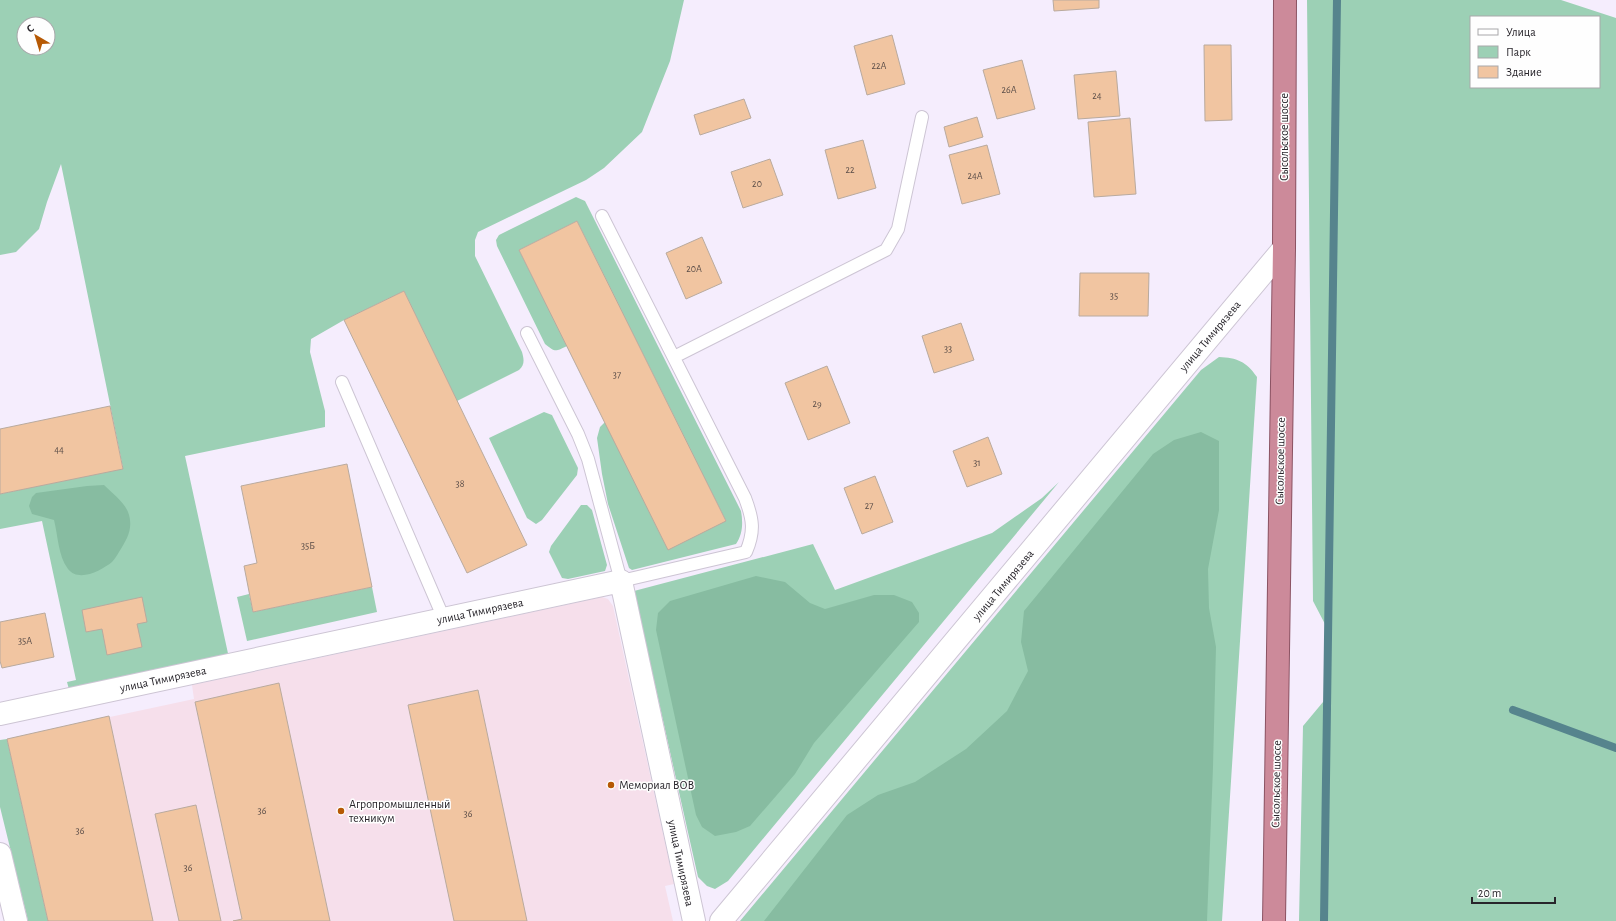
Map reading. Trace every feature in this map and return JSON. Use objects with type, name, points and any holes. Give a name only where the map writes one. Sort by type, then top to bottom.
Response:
[{"type":"highway","name":"Сысольское шоссе","points":[[1274,921],[1284,248],[1285,0]]},
{"type":"street","name":"улица Тимирязева","points":[[722,921],[1284,248]]},
{"type":"street","name":"улица Тимирязева","points":[[0,714],[621,581],[694,921]]},
{"type":"street","points":[[0,854],[16,921]]},
{"type":"lane","points":[[674,357],[886,250],[898,229],[922,117]]},
{"type":"lane","points":[[527,333],[578,434],[588,459],[621,581],[746,552],[751,541],[753,527],[751,513],[745,498],[602,216]]},
{"type":"lane","points":[[342,382],[444,619]]},
{"type":"shaded area","name":"Агропромышленный техникум","points":[[602,597],[608,599],[613,606],[674,884],[665,886],[673,921],[48,921],[7,739],[194,699],[192,685]]},
{"type":"green space","points":[[0,0],[684,0],[670,61],[642,132],[604,168],[586,180],[478,232],[475,240],[475,256],[522,352],[524,362],[519,370],[457,401],[404,291],[344,320],[311,339],[310,352],[325,411],[325,427],[185,456],[229,658],[70,693],[67,682],[76,680],[42,521],[0,529],[0,494],[123,468],[61,164],[39,229],[16,252],[0,255]]},
{"type":"green space","points":[[1307,0],[1561,0],[1616,18],[1616,921],[1299,921],[1303,726],[1328,696],[1326,626],[1313,601]]},
{"type":"green space","points":[[576,197],[585,201],[741,511],[742,528],[736,544],[632,570],[629,568],[608,504],[602,474],[597,438],[600,427],[605,422],[726,521],[577,221],[519,250],[567,346],[560,349],[553,350],[545,344],[497,246],[496,240],[499,235]]},
{"type":"green space","points":[[1219,357],[1241,361],[1249,367],[1257,377],[1222,921],[740,921],[1201,370]]},
{"type":"green space","points":[[544,412],[552,415],[578,468],[577,475],[542,520],[536,524],[527,518],[489,438]]},
{"type":"green space","points":[[1201,432],[1219,441],[1219,510],[1208,569],[1209,608],[1216,647],[1207,921],[764,921],[847,815],[878,795],[915,782],[966,749],[1007,711],[1028,671],[1021,642],[1024,611],[1153,454],[1174,440]]},
{"type":"green space","points":[[1059,482],[728,881],[715,889],[707,886],[698,877],[634,591],[813,544],[835,590],[992,533],[1042,498]]},
{"type":"green space","points":[[104,485],[121,501],[126,508],[130,518],[129,533],[112,562],[90,574],[78,575],[68,569],[62,558],[54,520],[32,514],[29,506],[32,497],[36,493]]},
{"type":"green space","points":[[581,505],[587,505],[592,510],[607,565],[605,571],[568,579],[562,578],[549,552],[551,546]]},
{"type":"green space","points":[[756,576],[785,582],[810,603],[825,609],[874,595],[894,595],[912,602],[919,613],[919,622],[814,743],[795,774],[750,826],[736,832],[715,836],[702,827],[696,815],[656,630],[658,613],[670,601]]},
{"type":"green space","points":[[372,587],[377,612],[247,641],[237,597],[249,594],[253,612]]},
{"type":"green space","points":[[7,739],[48,921],[28,921],[0,807],[0,740]]},
{"type":"building","points":[[1053,0],[1099,0],[1099,8],[1054,11]]},
{"type":"building","points":[[892,35],[905,84],[867,95],[854,46]]},
{"type":"building","points":[[1204,45],[1231,45],[1232,120],[1205,121]]},
{"type":"building","points":[[1022,60],[1035,109],[997,119],[983,70]]},
{"type":"building","points":[[1116,71],[1120,116],[1078,119],[1074,75]]},
{"type":"building","points":[[744,99],[751,118],[700,135],[694,115]]},
{"type":"building","points":[[977,117],[983,137],[949,147],[944,127]]},
{"type":"building","points":[[1130,118],[1136,194],[1094,197],[1088,122]]},
{"type":"building","points":[[863,140],[876,188],[838,199],[825,150]]},
{"type":"building","points":[[987,145],[1000,194],[962,204],[949,155]]},
{"type":"building","points":[[770,159],[783,195],[743,208],[731,172]]},
{"type":"building","points":[[577,221],[726,521],[668,550],[519,250]]},
{"type":"building","points":[[702,237],[722,283],[686,299],[666,253]]},
{"type":"building","points":[[1080,273],[1149,273],[1148,316],[1079,316]]},
{"type":"building","points":[[404,291],[527,545],[467,573],[344,320]]},
{"type":"building","points":[[961,323],[974,360],[934,373],[922,336]]},
{"type":"building","points":[[827,366],[850,423],[808,440],[785,383]]},
{"type":"building","points":[[110,406],[123,469],[0,494],[0,429]]},
{"type":"building","points":[[988,437],[1002,474],[967,487],[953,451]]},
{"type":"building","points":[[347,464],[372,587],[253,612],[244,566],[257,563],[241,486]]},
{"type":"building","points":[[875,476],[893,522],[862,534],[844,488]]},
{"type":"building","points":[[142,597],[147,622],[137,624],[142,647],[107,655],[102,629],[86,632],[82,610]]},
{"type":"building","points":[[45,613],[54,657],[2,668],[0,661],[0,622]]},
{"type":"building","points":[[279,683],[330,921],[233,921],[242,919],[195,702]]},
{"type":"building","points":[[478,690],[527,921],[454,921],[408,705]]},
{"type":"building","points":[[109,716],[153,921],[48,921],[7,739]]},
{"type":"building","points":[[196,805],[221,921],[179,921],[155,814]]},
{"type":"waterway","points":[[1324,921],[1337,0]]},
{"type":"waterway","points":[[1513,710],[1616,748]]},
{"type":"place","name":"Мемориал ВОВ","points":[[611,785]]},
{"type":"place","name":"Агропромышленный техникум","points":[[341,811]]}]
